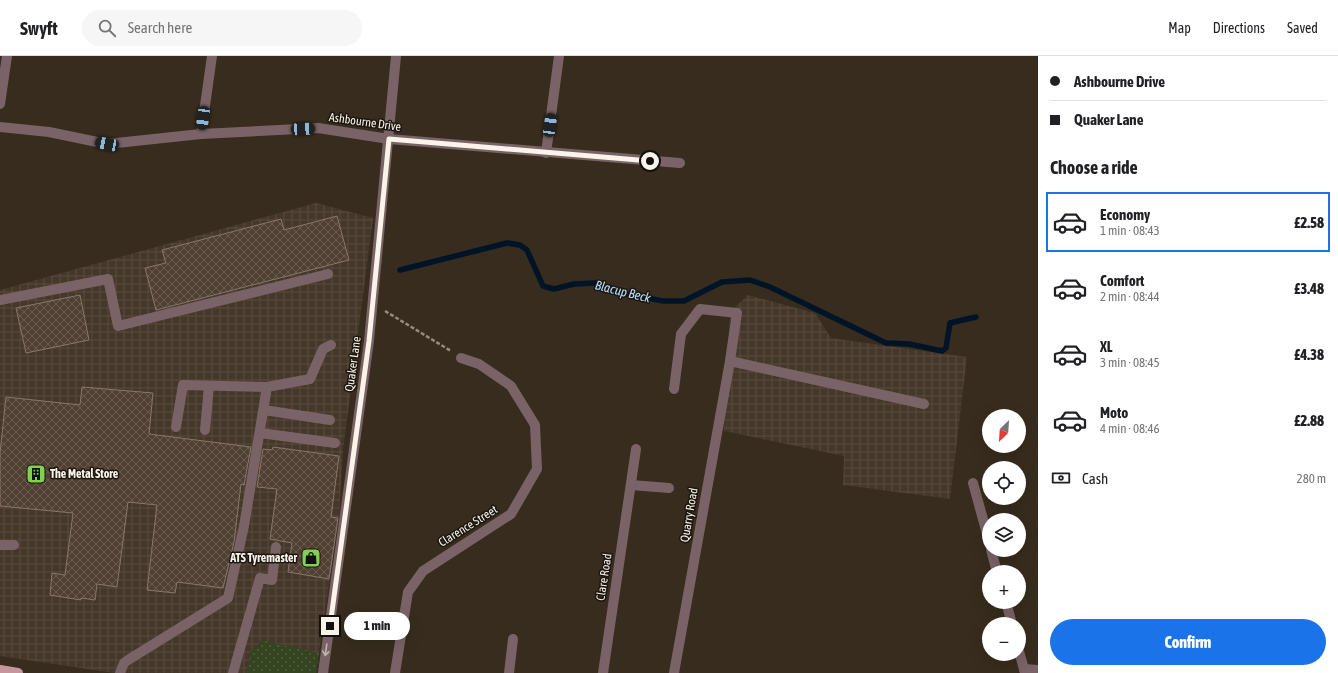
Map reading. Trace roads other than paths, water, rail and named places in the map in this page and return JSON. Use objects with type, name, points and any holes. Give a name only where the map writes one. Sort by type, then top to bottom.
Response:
[{"type":"main road","points":[[0,670],[18,673]]},
{"type":"street","points":[[0,104],[7,56]]},
{"type":"street","points":[[201,134],[212,56]]},
{"type":"street","name":"Quaker Lane","points":[[323,673],[369,341],[396,56]]},
{"type":"street","points":[[546,153],[559,56]]},
{"type":"street","name":"Ashbourne Drive","points":[[0,128],[49,132],[107,144],[201,134],[318,128],[389,139],[680,164]]},
{"type":"street","points":[[0,300],[108,279],[118,326],[328,274]]},
{"type":"street","name":"Quarry Road","points":[[674,389],[681,334],[700,309],[737,313],[730,361],[674,673]]},
{"type":"street","points":[[176,427],[183,386],[267,387],[310,379],[323,349],[331,345]]},
{"type":"street","name":"Clarence Street","points":[[395,673],[408,592],[424,571],[511,514],[537,469],[535,425],[511,386],[479,364],[461,358]]},
{"type":"street","points":[[730,361],[924,404]]},
{"type":"street","points":[[205,430],[209,386]]},
{"type":"street","points":[[120,673],[124,663],[128,660],[228,598],[244,526],[267,387]]},
{"type":"street","points":[[264,410],[330,420]]},
{"type":"street","points":[[260,433],[335,443]]},
{"type":"street","name":"Clare Road","points":[[603,673],[636,449]]},
{"type":"street","points":[[973,483],[982,516]]},
{"type":"street","points":[[631,485],[669,488]]},
{"type":"street","points":[[0,545],[14,545]]},
{"type":"street","points":[[233,673],[260,578],[272,580],[276,547]]},
{"type":"street","points":[[509,673],[513,639]]},
{"type":"street","points":[[1022,661],[1025,671],[1038,670]]},
{"type":"waterway","name":"Blacup Beck","points":[[400,270],[507,243],[520,245],[527,250],[543,286],[554,289],[574,284],[596,283],[626,294],[663,301],[684,301],[722,282],[750,280],[770,287],[886,343],[909,344],[942,351],[946,348],[950,323],[976,317]]},
{"type":"place","name":"The Metal Store","points":[[36,474]]},
{"type":"place","name":"ATS Tyremaster","points":[[311,558]]}]
